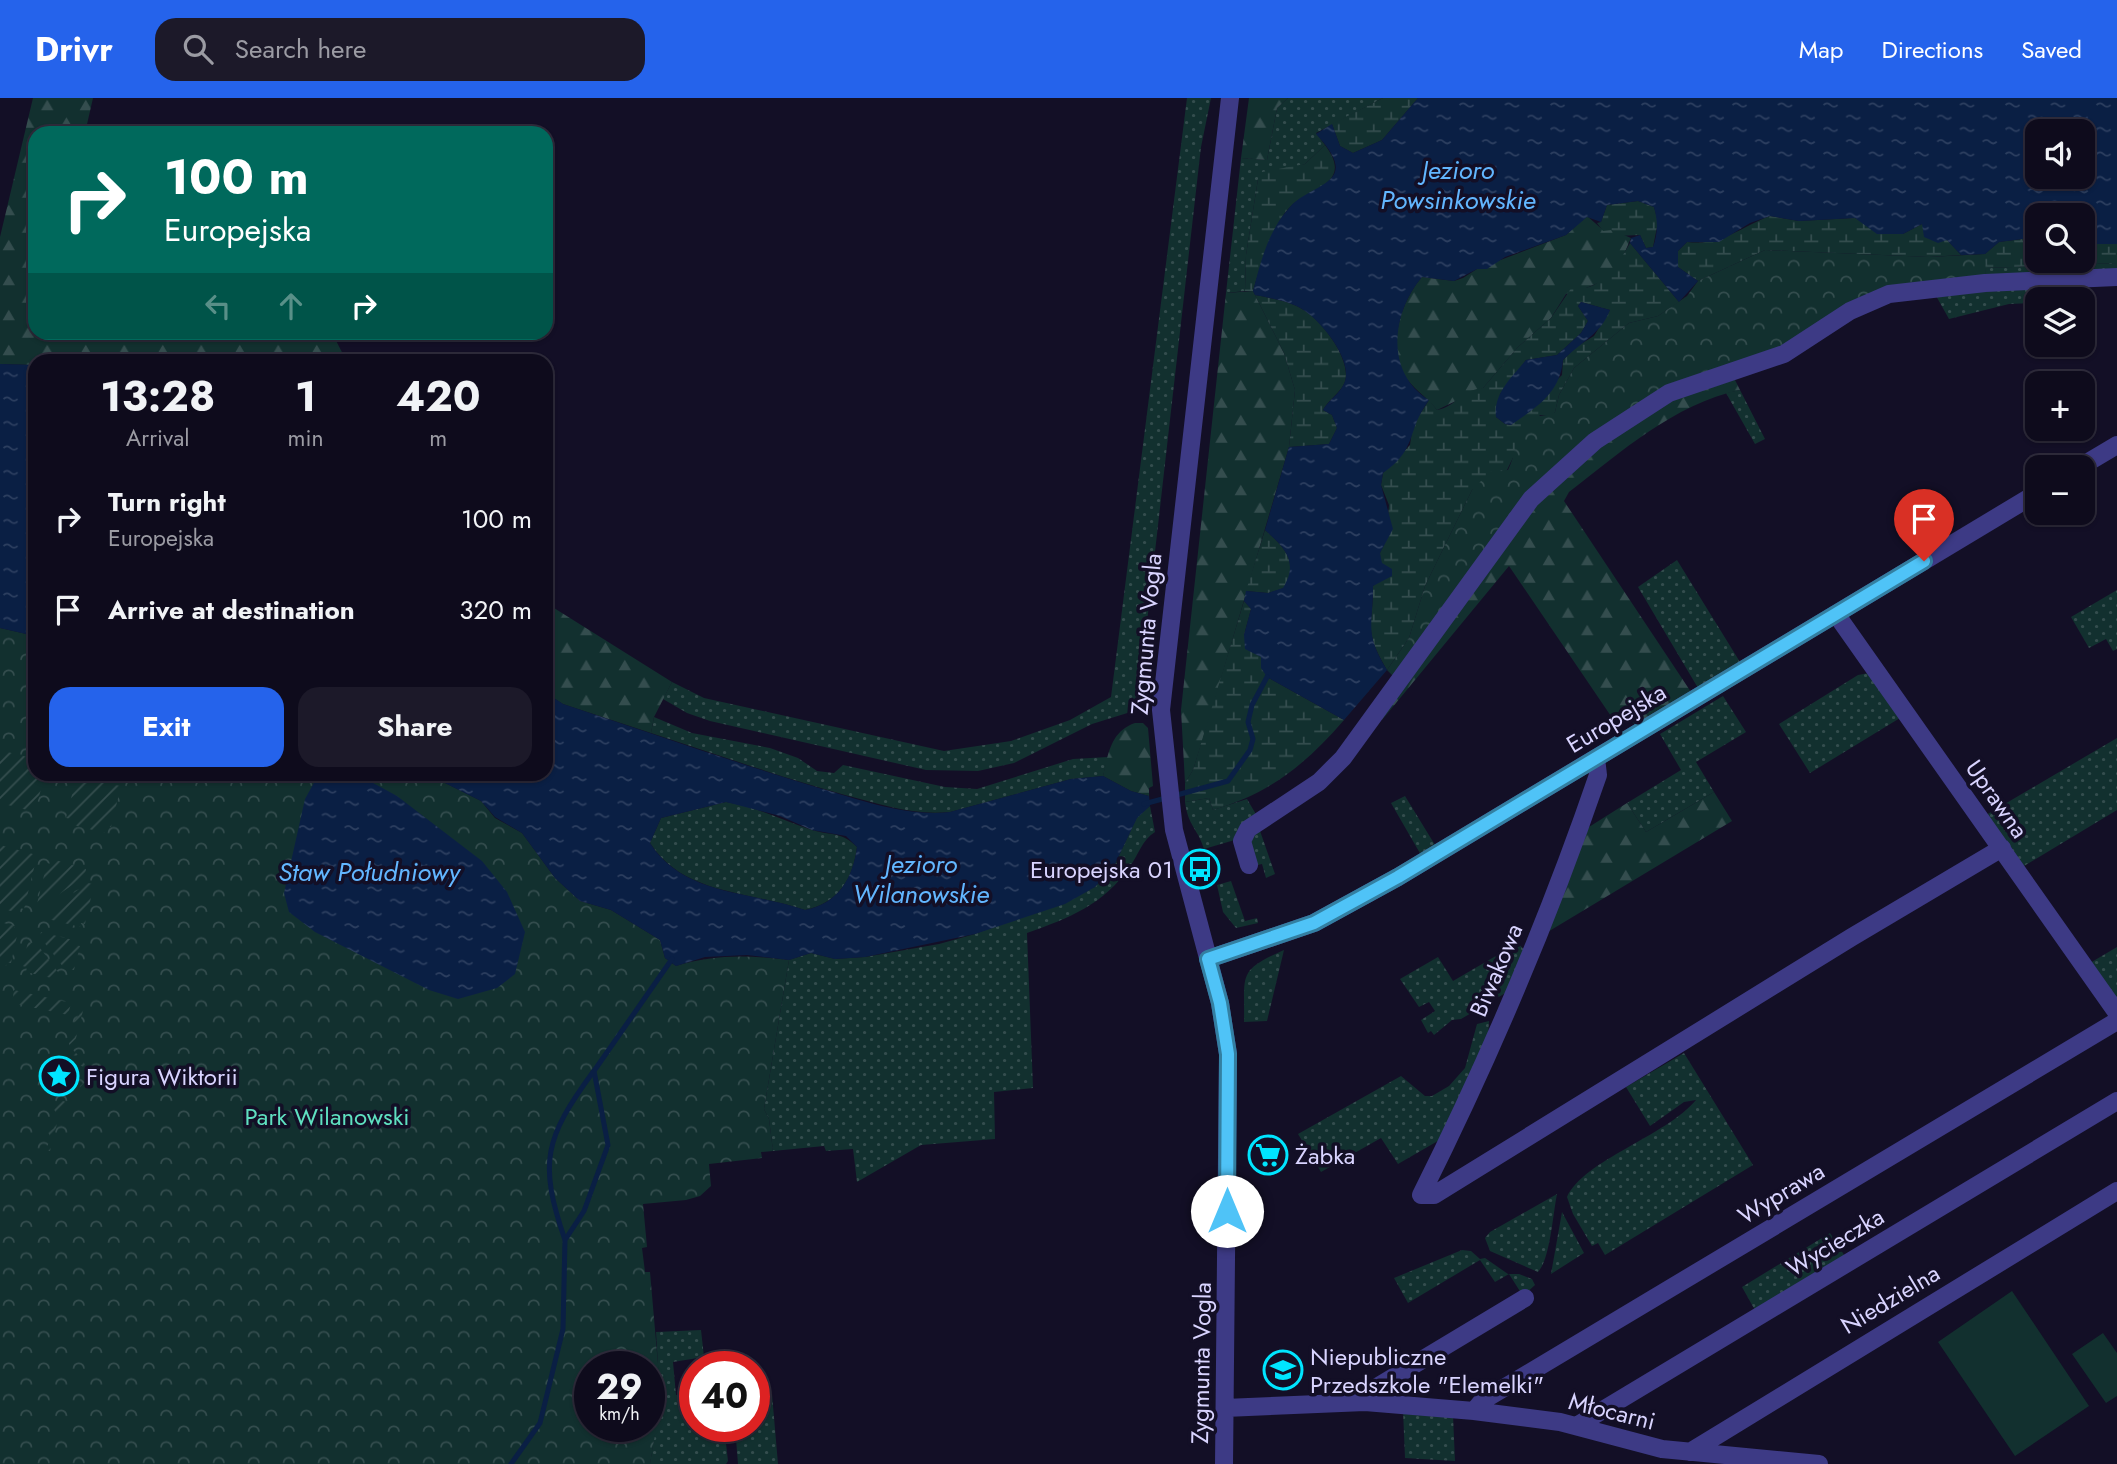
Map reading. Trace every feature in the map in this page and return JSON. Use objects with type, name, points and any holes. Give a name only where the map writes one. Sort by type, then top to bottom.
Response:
[{"type":"street","name":"Zygmunta Vogla","points":[[1224,1464],[1228,1054],[1220,1003],[1174,830],[1166,778],[1161,710],[1230,98]]},
{"type":"street","points":[[1248,865],[1242,841],[1248,829],[1319,782],[1343,758],[1531,499],[1595,441],[1669,393],[1784,354],[1850,311],[1889,294],[1985,284],[2117,277]]},
{"type":"street","points":[[2095,458],[2117,446]]},
{"type":"street","name":"Europejska","points":[[1208,959],[1314,923],[1412,869],[2025,500]]},
{"type":"street","name":"Uprawna","points":[[1836,614],[2117,1013]]},
{"type":"street","name":"Biwakowa","points":[[1596,758],[1598,775],[1559,886],[1475,1085],[1421,1195],[1434,1195],[1842,943],[2002,848]]},
{"type":"street","name":"Wyprawa","points":[[1474,1411],[1482,1401],[2117,1021]]},
{"type":"street","name":"Wycieczka","points":[[1578,1425],[2117,1101]]},
{"type":"street","name":"Niedzielna","points":[[1690,1452],[2117,1191]]},
{"type":"street","points":[[1364,1402],[1372,1390],[1525,1298]]},
{"type":"street","name":"Młocarni","points":[[1225,1408],[1364,1402],[1474,1411],[1578,1425],[1634,1443],[1690,1452],[1819,1464]]},
{"type":"green space","points":[[33,98],[93,98],[87,126],[28,126],[28,340],[336,340],[343,354],[28,354],[28,365],[0,364],[0,237]]},
{"type":"green space","points":[[1187,98],[1211,98],[1201,147],[1137,710],[1092,724],[1014,763],[978,771],[926,770],[710,721],[687,713],[663,699],[672,682],[704,698],[944,751],[1011,741],[1070,720],[1111,697]]},
{"type":"green space","points":[[1249,98],[1288,98],[1277,108],[1267,160],[1241,158]]},
{"type":"green space","points":[[1288,98],[1383,98],[1316,133],[1325,145],[1305,164],[1258,179],[1246,255],[1245,291],[1226,293],[1241,158],[1267,160],[1277,108]]},
{"type":"green space","points":[[1383,98],[1418,98],[1382,140],[1353,153],[1340,146],[1332,124]]},
{"type":"green space","points":[[1325,145],[1333,158],[1335,169],[1332,177],[1326,184],[1290,207],[1267,247],[1253,291],[1245,291],[1246,255],[1258,179],[1262,172],[1305,164]]},
{"type":"green space","points":[[1638,201],[1654,207],[1658,222],[1653,247],[1646,248],[1640,235],[1616,236],[1612,230],[1603,231],[1597,223],[1601,222],[1607,205]]},
{"type":"green space","points":[[1587,216],[1603,230],[1612,230],[1631,238],[1617,270],[1600,282],[1566,294],[1551,318],[1518,347],[1483,388],[1437,410],[1407,379],[1397,354],[1398,326],[1414,287],[1422,277],[1454,281],[1463,278],[1477,269],[1566,235]]},
{"type":"green space","points":[[1770,216],[1799,221],[1855,218],[1869,226],[1903,234],[1922,224],[1947,240],[1961,255],[1929,257],[1765,250],[1698,281],[1678,267],[1678,251],[1687,242],[1700,243],[1721,239]]},
{"type":"green space","points":[[2025,239],[2025,266],[1985,268],[1985,254],[1999,242]]},
{"type":"green space","points":[[1630,243],[1679,302],[1658,316],[1629,323],[1574,368],[1559,395],[1555,412],[1550,416],[1540,415],[1518,447],[1507,470],[1472,490],[1425,586],[1409,638],[1387,670],[1375,646],[1371,629],[1373,586],[1381,580],[1380,553],[1386,540],[1389,505],[1381,485],[1383,473],[1410,445],[1413,425],[1429,400],[1437,410],[1449,406],[1475,389],[1483,388],[1518,347],[1551,318],[1572,287],[1590,287],[1605,275],[1612,274]],"holes":[[[1581,302],[1610,310],[1594,336],[1576,347],[1563,360],[1562,375],[1511,425],[1496,417],[1500,394],[1526,360],[1557,355],[1581,333],[1588,321],[1578,306]]]},
{"type":"green space","points":[[2095,244],[2117,244],[2117,263],[2095,264]]},
{"type":"green space","points":[[1765,250],[1929,257],[1985,254],[1986,278],[1894,288],[1794,343],[1727,365],[1583,446],[1395,678],[1387,670],[1409,638],[1425,586],[1472,490],[1491,471],[1508,470],[1524,425],[1532,418],[1555,412],[1559,395],[1574,368],[1629,323],[1658,316],[1687,296],[1698,281]]},
{"type":"green space","points":[[2117,263],[2117,270],[2095,271],[2095,264]]},
{"type":"green space","points":[[2025,266],[2025,273],[2068,273],[1986,278],[1985,268]]},
{"type":"green space","points":[[2025,289],[2025,303],[2009,304],[1949,319],[1935,294]]},
{"type":"green space","points":[[1253,291],[1284,353],[1295,390],[1289,447],[1210,716],[1193,770],[1185,783],[1181,710],[1226,293]]},
{"type":"green space","points":[[1255,295],[1302,309],[1324,329],[1342,357],[1345,380],[1323,410],[1332,415],[1337,428],[1329,444],[1289,447],[1295,390],[1284,353]]},
{"type":"green space","points":[[1732,374],[1740,390],[1693,406],[1649,431],[1569,492],[1564,501],[1691,692],[1635,725],[1629,718],[1617,725],[1509,566],[1382,720],[1380,716],[1531,505],[1599,445],[1673,395]]},
{"type":"green space","points":[[1740,390],[1765,439],[1755,444],[1726,393]]},
{"type":"green space","points":[[1265,530],[1288,556],[1288,579],[1284,588],[1268,593],[1246,591]]},
{"type":"green space","points":[[1677,560],[1740,662],[1698,688],[1638,587]]},
{"type":"green space","points":[[2117,590],[2117,649],[2113,651],[2106,639],[2089,648],[2071,617]]},
{"type":"green space","points":[[1244,601],[1251,609],[1244,635],[1262,657],[1267,677],[1344,720],[1301,764],[1285,776],[1252,795],[1213,810],[1209,798],[1185,802],[1185,783],[1193,770]]},
{"type":"green space","points":[[553,607],[672,682],[654,717],[651,733],[563,704],[553,698]]},
{"type":"green space","name":"Park Wilanowski","points":[[0,628],[28,634],[28,781],[441,781],[481,801],[495,818],[522,833],[555,878],[580,901],[611,910],[660,940],[665,958],[676,966],[704,959],[732,957],[789,960],[764,1109],[769,1119],[773,1151],[761,1152],[762,1158],[709,1164],[711,1186],[700,1196],[643,1204],[647,1247],[642,1248],[645,1272],[650,1272],[657,1351],[574,1351],[574,1442],[654,1442],[650,1464],[0,1464]]},
{"type":"green space","points":[[1869,673],[1900,718],[1810,773],[1779,724],[1858,675]]},
{"type":"green space","points":[[1723,696],[1746,732],[1696,762],[1714,792],[1646,832],[1627,803],[1681,770],[1660,734]]},
{"type":"green space","points":[[654,717],[692,733],[770,748],[798,758],[817,771],[834,773],[843,765],[945,787],[977,789],[1073,759],[1108,757],[1103,776],[1071,779],[950,812],[910,811],[821,788],[651,733]]},
{"type":"green space","points":[[1135,723],[1143,723],[1148,728],[1153,786],[1149,788],[1149,796],[1131,791],[1103,776],[1116,737]]},
{"type":"green space","points":[[2117,738],[2117,810],[2024,866],[1986,815]]},
{"type":"green space","points":[[0,750],[28,757],[28,781],[43,781],[36,808],[32,807],[31,811],[0,803]]},
{"type":"green space","points":[[75,781],[112,781],[121,786],[111,827],[106,826],[104,833],[70,824],[71,819],[66,818]]},
{"type":"green space","points":[[1714,792],[1732,821],[1546,933],[1581,832],[1627,803],[1646,832]]},
{"type":"green space","points":[[1405,796],[1435,845],[1421,855],[1391,803]]},
{"type":"green space","points":[[1209,798],[1213,810],[1247,799],[1257,816],[1238,839],[1204,849],[1188,817],[1185,802]]},
{"type":"green space","points":[[726,802],[759,810],[812,830],[841,836],[851,842],[857,847],[855,858],[842,888],[827,902],[805,910],[700,882],[681,873],[664,860],[650,843],[661,818]]},
{"type":"green space","points":[[1150,806],[1155,832],[1109,891],[1071,915],[1027,933],[1033,1088],[994,1092],[995,1139],[921,1145],[857,1182],[853,1149],[826,1151],[824,1146],[773,1151],[769,1119],[764,1109],[789,960],[811,953],[835,959],[865,957],[939,944],[975,934],[1095,887],[1115,864],[1137,817]]},
{"type":"green space","points":[[1259,828],[1275,874],[1266,878],[1262,864],[1253,866],[1246,840]]},
{"type":"green space","points":[[0,845],[33,854],[32,859],[36,860],[24,909],[19,908],[18,913],[0,908]]},
{"type":"green space","points":[[52,859],[86,869],[85,876],[44,905],[37,904],[47,863],[51,864]]},
{"type":"green space","points":[[1231,881],[1245,921],[1257,918],[1258,923],[1236,928],[1223,912],[1217,885]]},
{"type":"green space","points":[[88,883],[94,884],[85,924],[81,923],[80,927],[44,918],[46,912]]},
{"type":"green space","points":[[0,922],[15,926],[14,930],[18,931],[11,963],[6,966],[0,965]]},
{"type":"green space","points":[[41,932],[77,941],[76,945],[80,946],[74,970],[64,968],[40,937]]},
{"type":"green space","points":[[28,942],[37,944],[61,976],[60,980],[26,972],[27,967],[22,966]]},
{"type":"green space","points":[[1518,943],[1526,952],[1509,991],[1461,1019],[1452,1020],[1434,1035],[1431,1031],[1428,1033],[1421,1020],[1435,1011],[1429,1002],[1419,1007],[1400,979],[1438,957],[1453,981]]},
{"type":"green space","points":[[2117,947],[2117,999],[2090,963]]},
{"type":"green space","points":[[1284,950],[1267,1021],[1244,1022],[1247,976],[1258,963]]},
{"type":"green space","points":[[14,990],[71,1003],[68,1015],[12,1003]]},
{"type":"green space","points":[[79,1005],[84,1007],[73,1050],[79,1056],[71,1055],[69,1043],[75,1037],[71,1033],[77,1027],[74,1021],[79,1015]]},
{"type":"green space","points":[[1489,1021],[1488,1037],[1443,1138],[1398,1164],[1381,1138],[1321,1172],[1298,1134],[1401,1076],[1425,1096],[1432,1096],[1449,1086],[1465,1068],[1477,1024]]},
{"type":"green space","points":[[1684,1053],[1753,1165],[1605,1255],[1598,1243],[1592,1246],[1573,1214],[1567,1197],[1590,1171],[1666,1125],[1696,1100],[1684,1102],[1650,1126],[1626,1087]]},
{"type":"green space","points":[[79,1056],[84,1062],[86,1068],[79,1065]]},
{"type":"green space","points":[[86,1068],[88,1081],[84,1094],[79,1101],[61,1108],[50,1151],[45,1150],[51,1139],[48,1132],[54,1128],[51,1120],[57,1116],[54,1109],[60,1100],[69,1103],[71,1097],[79,1095],[80,1086],[86,1081],[83,1077]]},
{"type":"green space","points":[[1557,1194],[1548,1247],[1538,1272],[1490,1251],[1485,1238],[1490,1232]]},
{"type":"green space","points":[[1562,1212],[1584,1253],[1551,1274]]},
{"type":"green space","points":[[1830,1233],[1846,1258],[1756,1312],[1742,1287]]},
{"type":"green space","points":[[1462,1250],[1471,1251],[1480,1259],[1485,1258],[1509,1274],[1495,1282],[1480,1260],[1408,1303],[1394,1278]]},
{"type":"green space","points":[[1509,1274],[1519,1274],[1532,1279],[1535,1285],[1523,1296]]},
{"type":"green space","points":[[2012,1291],[2089,1406],[2015,1456],[1938,1342]]},
{"type":"green space","points":[[701,1330],[703,1351],[679,1351],[679,1361],[673,1362],[676,1395],[679,1395],[679,1442],[726,1442],[726,1464],[650,1464],[653,1442],[665,1442],[665,1351],[657,1351],[656,1332]]},
{"type":"green space","points":[[2103,1333],[2117,1353],[2117,1396],[2106,1403],[2072,1354]]},
{"type":"green space","points":[[770,1394],[778,1464],[738,1464],[736,1442],[770,1442]]},
{"type":"green space","points":[[1403,1410],[1453,1415],[1455,1461],[1405,1458]]},
{"type":"water","name":"Jezioro Powsinkowskie","points":[[1418,98],[2117,98],[2117,244],[2095,244],[2095,203],[2025,203],[2025,239],[1999,242],[1985,254],[1961,255],[1947,240],[1938,243],[1924,237],[1922,224],[1903,234],[1877,234],[1855,218],[1799,221],[1770,216],[1750,223],[1719,242],[1687,242],[1678,251],[1678,267],[1698,281],[1679,302],[1630,243],[1631,238],[1640,235],[1646,248],[1653,247],[1656,237],[1654,207],[1638,201],[1607,205],[1601,222],[1587,217],[1566,235],[1505,257],[1487,269],[1477,269],[1454,281],[1422,277],[1404,308],[1397,342],[1399,359],[1405,374],[1415,388],[1429,400],[1417,421],[1407,448],[1383,473],[1381,485],[1393,529],[1380,553],[1382,563],[1392,569],[1392,576],[1373,586],[1371,629],[1375,647],[1387,670],[1344,720],[1267,677],[1261,668],[1261,657],[1245,649],[1244,635],[1251,609],[1244,601],[1246,591],[1268,593],[1283,588],[1288,579],[1288,556],[1265,530],[1289,447],[1329,444],[1337,428],[1332,415],[1323,410],[1341,390],[1346,375],[1337,347],[1317,321],[1297,306],[1255,295],[1253,291],[1266,247],[1282,216],[1299,199],[1321,186],[1335,173],[1335,163],[1330,151],[1316,134],[1332,124],[1340,146],[1353,153],[1382,140]]},
{"type":"water","points":[[1581,302],[1610,310],[1596,332],[1563,360],[1557,382],[1546,398],[1511,425],[1505,424],[1496,417],[1500,393],[1526,360],[1557,355],[1581,333],[1588,321],[1578,306]]},
{"type":"water","points":[[0,364],[28,365],[28,634],[0,628]]},
{"type":"water","name":"Jezioro Wilanowskie","points":[[553,698],[563,704],[787,778],[900,810],[950,812],[1071,779],[1103,776],[1131,791],[1149,796],[1150,806],[1137,818],[1115,864],[1095,887],[1065,904],[975,934],[865,957],[835,959],[811,953],[789,960],[747,955],[705,957],[676,966],[665,958],[660,940],[611,910],[580,901],[555,878],[522,833],[495,817],[481,801],[441,781],[553,781]],"holes":[[[726,802],[780,816],[812,830],[846,836],[857,847],[852,869],[842,888],[826,902],[805,910],[700,882],[681,873],[664,860],[650,843],[661,818]]]},
{"type":"water","name":"Staw Południowy","points":[[315,781],[370,781],[397,796],[482,861],[507,892],[525,932],[515,974],[497,988],[458,999],[429,990],[315,932],[289,912],[284,893],[305,799]]},
{"type":"waterway","points":[[1144,804],[1228,781],[1250,750],[1253,739],[1248,722],[1252,705],[1267,677]]},
{"type":"waterway","points":[[511,1464],[540,1423],[563,1329],[565,1240],[584,1211],[608,1145],[594,1071],[672,959]]},
{"type":"waterway","points":[[565,1240],[551,1190],[551,1152],[565,1115],[593,1072]]},
{"type":"place","name":"Europejska 01","points":[[1200,869]]},
{"type":"place","name":"Figura Wiktorii","points":[[59,1076]]},
{"type":"place","name":"Żabka","points":[[1268,1155]]},
{"type":"place","name":"Niepubliczne Przedszkole \"Elemelki\"","points":[[1283,1370]]},
{"type":"route","points":[[1227,1211],[1228,1054],[1226,1029],[1208,959],[1314,923],[1398,877],[1924,561]]}]
